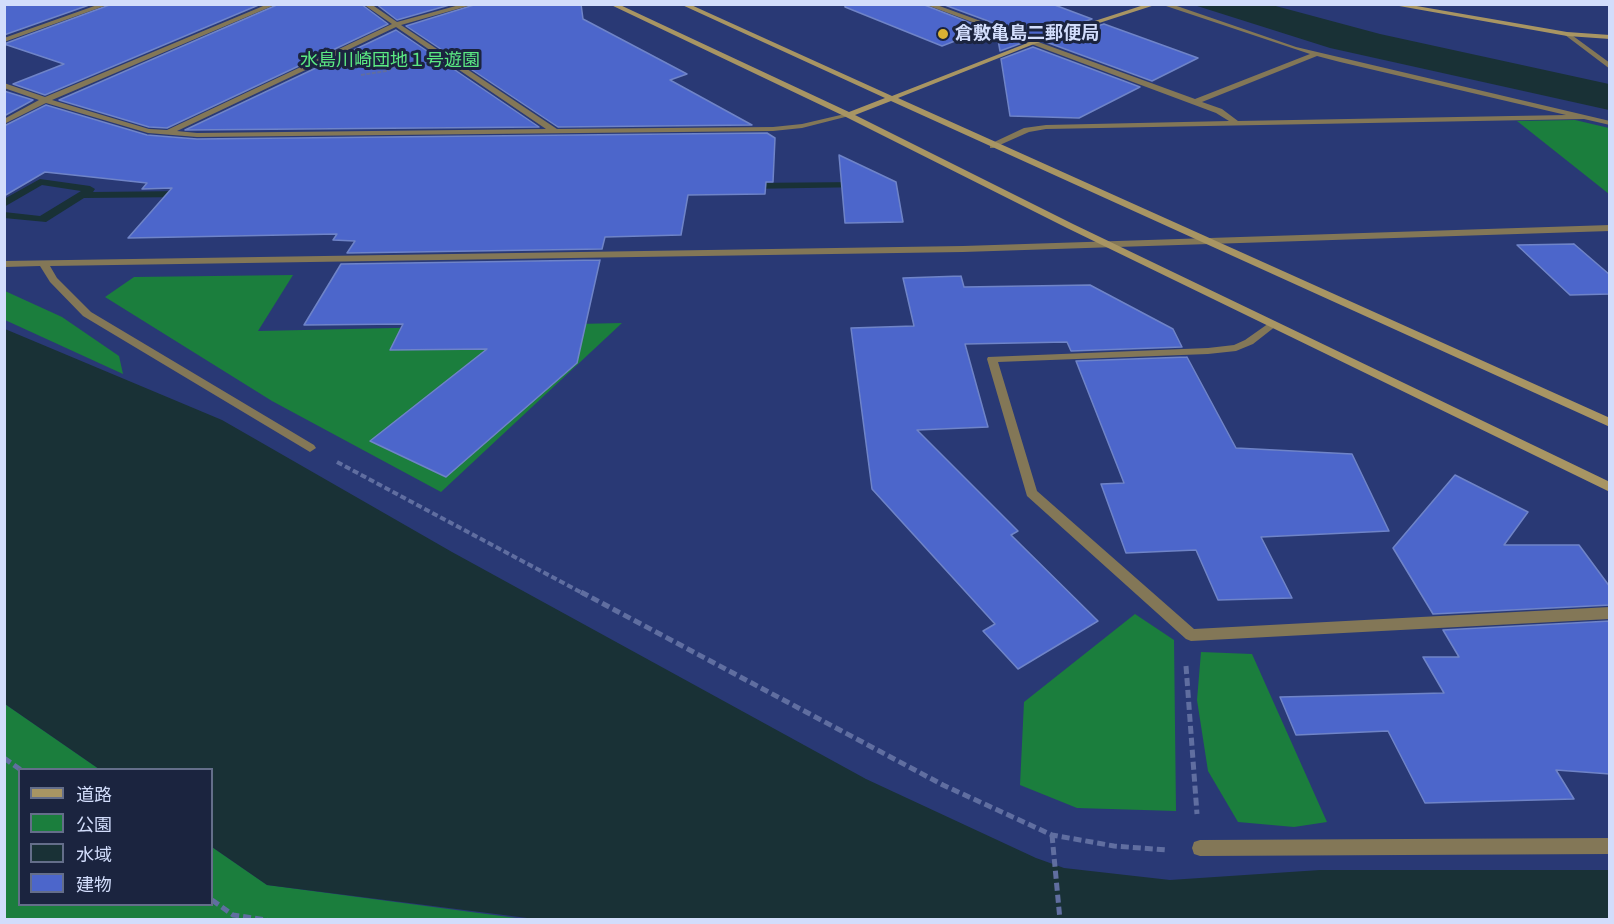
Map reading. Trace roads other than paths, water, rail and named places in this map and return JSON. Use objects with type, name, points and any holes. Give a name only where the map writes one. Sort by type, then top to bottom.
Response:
[{"type":"street","points":[[4,40],[107,4]]},
{"type":"street","points":[[4,122],[45,100],[274,4]]},
{"type":"street","points":[[366,4],[556,132]]},
{"type":"street","points":[[166,133],[397,24],[472,4]]},
{"type":"street","points":[[612,4],[849,115],[1104,243],[1610,488]]},
{"type":"street","points":[[683,4],[1610,423]]},
{"type":"street","points":[[927,4],[1219,111],[1236,122]]},
{"type":"street","points":[[4,85],[45,100],[148,131],[166,133],[209,135],[773,129],[802,126],[849,115],[1032,43],[1155,4]]},
{"type":"street","points":[[1163,4],[1316,54],[1610,123]]},
{"type":"street","points":[[1391,4],[1567,34],[1610,37]]},
{"type":"street","points":[[1567,34],[1610,67]]},
{"type":"street","points":[[1194,102],[1316,54]]},
{"type":"street","points":[[993,146],[1026,130],[1046,127],[1585,117]]},
{"type":"street","points":[[4,264],[915,250],[1610,228]]},
{"type":"street","points":[[43,262],[53,280],[87,314],[310,447]]},
{"type":"street","points":[[1272,324],[1249,342],[1236,348],[992,359],[1031,493],[1191,635],[1610,613]]},
{"type":"street","points":[[1200,849],[1610,846]]},
{"type":"water","points":[[1194,5],[1272,5],[1380,34],[1609,84],[1609,110],[1330,48]]},
{"type":"water","points":[[5,329],[222,420],[452,552],[866,779],[1036,858],[1064,868],[1170,880],[1320,870],[1609,870],[1609,919],[543,920],[267,885],[213,848],[213,768],[98,768],[5,704]]},
{"type":"waterway","points":[[4,204],[40,182],[90,189]]},
{"type":"waterway","points":[[745,186],[862,185]]},
{"type":"waterway","points":[[82,195],[88,191]]},
{"type":"waterway","points":[[82,195],[187,194]]},
{"type":"waterway","points":[[4,215],[42,220],[82,195]]},
{"type":"place","name":"倉敷亀島二郵便局","points":[[943,34]]},
{"type":"park label","name":"水島川崎団地１号遊園","points":[[390,61]]}]
